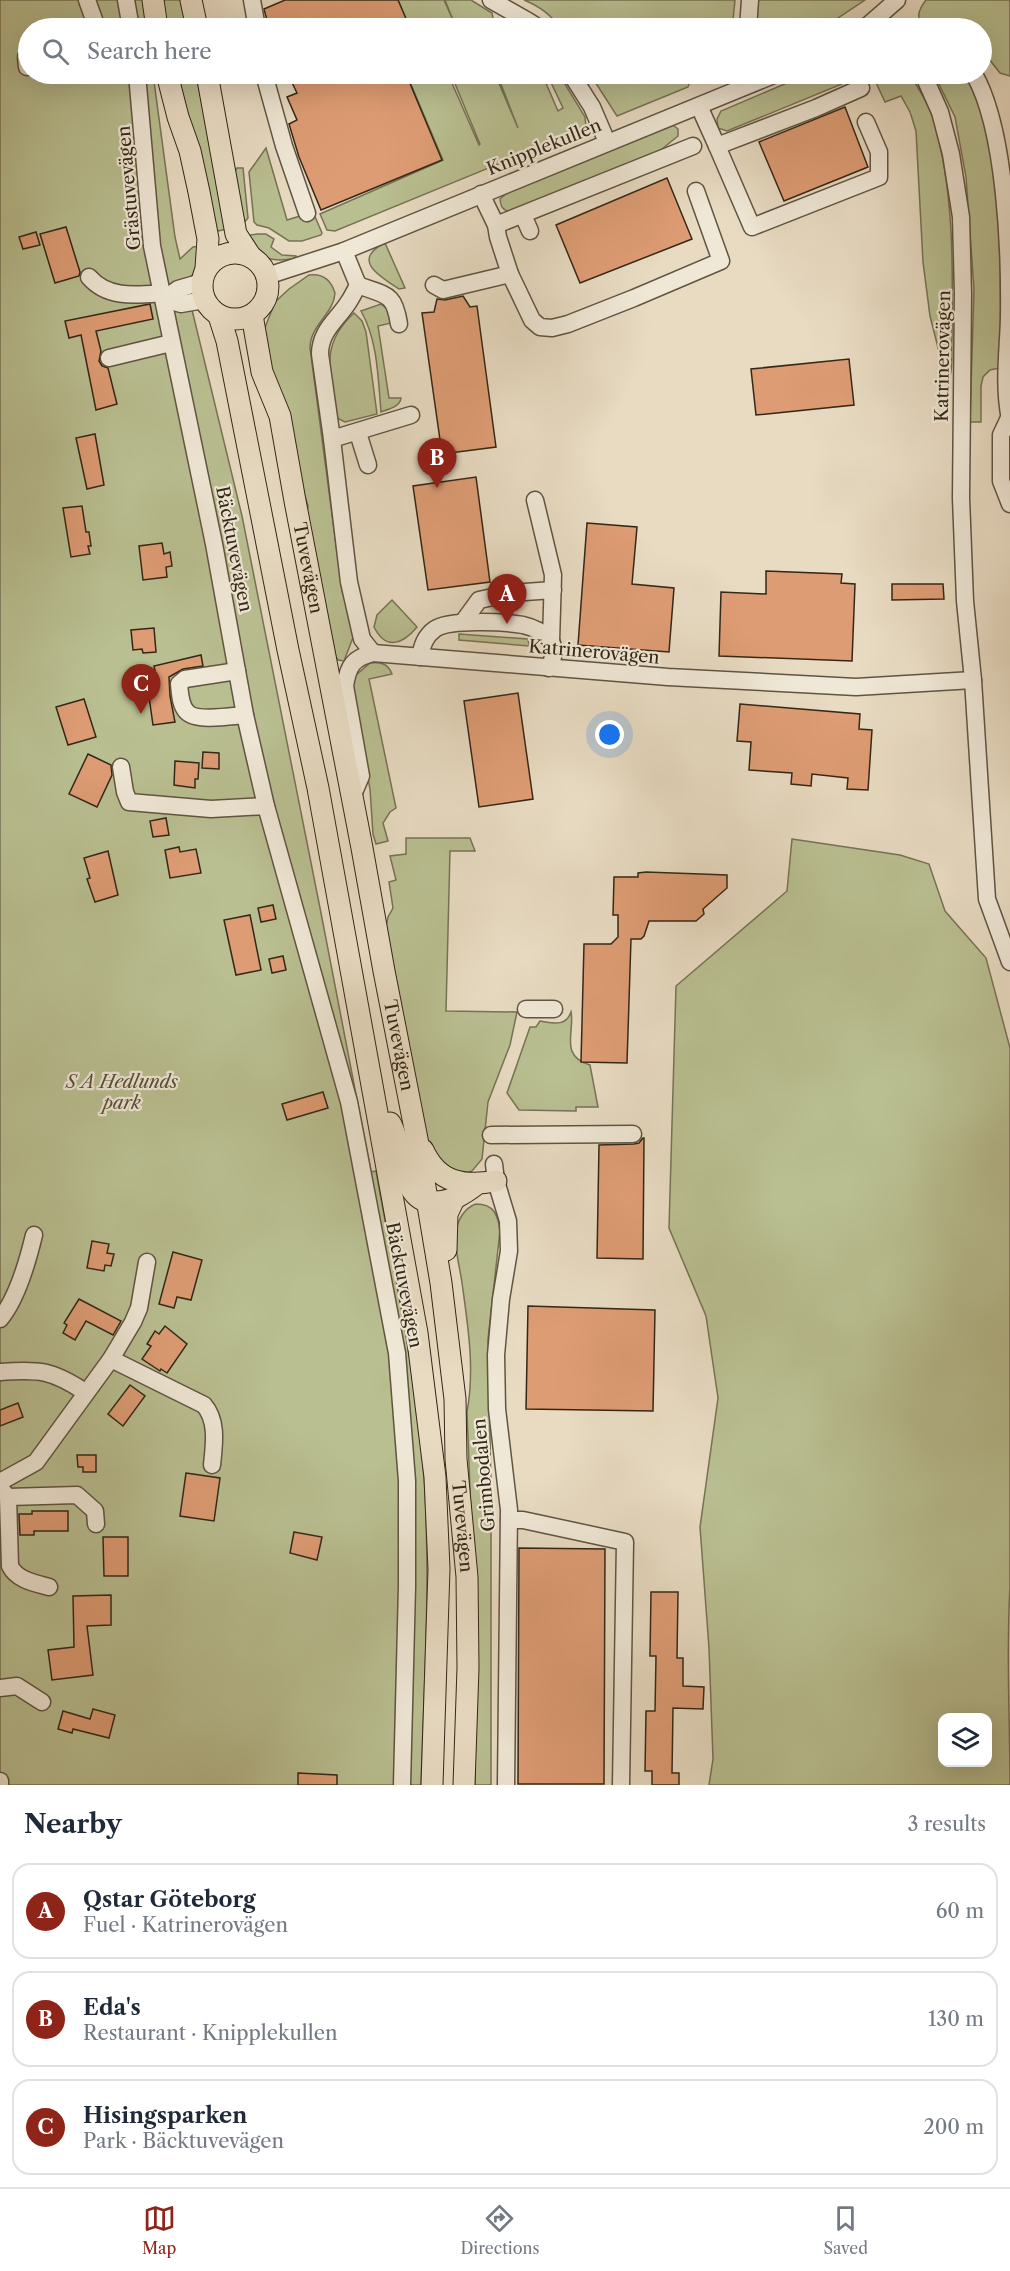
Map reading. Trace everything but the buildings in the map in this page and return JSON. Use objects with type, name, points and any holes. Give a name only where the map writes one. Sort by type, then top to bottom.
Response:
[{"type":"main road","points":[[153,0],[156,18]]},
{"type":"main road","points":[[191,0],[195,18]]},
{"type":"main road","points":[[170,84],[190,151],[208,239],[204,283]]},
{"type":"main road","points":[[209,84],[236,234],[251,257]]},
{"type":"main road","points":[[204,283],[222,255],[241,253],[251,257],[261,265],[267,276],[268,285],[264,302],[252,315],[236,320],[219,316]]},
{"type":"main road","name":"Tuvevägen","points":[[204,283],[210,309],[219,316],[227,341],[288,650],[318,788],[417,1333],[435,1477],[439,1569],[432,1785]]},
{"type":"main road","name":"Tuvevägen","points":[[252,315],[262,372],[280,416],[417,1139],[441,1283],[455,1400],[456,1459],[467,1588],[468,1668],[464,1785]]},
{"type":"main road","points":[[377,1110],[392,1125],[410,1189],[421,1200],[428,1202],[454,1199],[489,1176]]},
{"type":"main road","points":[[417,1139],[433,1169],[442,1176],[452,1180],[489,1176]]},
{"type":"main road","points":[[454,1199],[447,1214],[445,1230],[459,1360],[455,1400]]},
{"type":"street","points":[[87,0],[93,18]]},
{"type":"street","points":[[126,0],[129,18]]},
{"type":"street","points":[[252,0],[255,18]]},
{"type":"street","points":[[491,0],[522,18]]},
{"type":"street","points":[[749,18],[750,0]]},
{"type":"street","points":[[880,18],[897,0]]},
{"type":"street","name":"Grästuvevägen","points":[[138,84],[152,246],[164,296]]},
{"type":"street","points":[[267,84],[284,146],[307,213]]},
{"type":"street","points":[[577,84],[592,107],[607,142]]},
{"type":"street","name":"Knipplekullen","points":[[267,276],[344,250],[699,106],[747,84]]},
{"type":"street","name":"Katrinerovägen","points":[[927,84],[940,112],[946,133],[961,217],[963,294],[961,498],[965,601],[973,680],[987,898],[1010,962]]},
{"type":"street","points":[[980,84],[992,125],[1003,189],[1009,267],[1008,349],[1005,375],[1010,418],[1001,435],[1001,481],[1010,504]]},
{"type":"street","points":[[717,146],[861,88]]},
{"type":"street","points":[[699,106],[752,227],[879,177],[879,152],[866,122]]},
{"type":"street","points":[[496,225],[693,147]]},
{"type":"street","points":[[481,194],[496,225],[510,274],[532,320],[540,327],[552,328],[634,298],[722,261],[696,191]]},
{"type":"street","points":[[523,215],[530,231]]},
{"type":"street","points":[[344,250],[358,285],[389,297],[396,306],[399,324]]},
{"type":"street","points":[[434,285],[443,290],[474,277],[510,274]]},
{"type":"street","points":[[89,277],[95,285],[106,292],[138,295],[164,296],[178,289],[204,283]]},
{"type":"street","points":[[352,796],[361,776],[347,700],[346,678],[349,669],[359,657],[373,653],[363,639],[349,582],[320,344],[325,331],[349,302],[358,285]]},
{"type":"street","name":"Bäcktuvevägen","points":[[164,296],[179,414],[245,715],[266,806],[349,1102],[397,1353],[407,1481],[402,1785]]},
{"type":"street","points":[[109,358],[171,343]]},
{"type":"street","points":[[332,439],[358,433],[411,415]]},
{"type":"street","points":[[358,433],[368,465]]},
{"type":"street","points":[[535,500],[553,575],[551,641],[554,656],[549,668]]},
{"type":"street","points":[[463,622],[479,600],[511,593],[553,590]]},
{"type":"street","points":[[420,657],[423,644],[436,628],[463,622],[524,625],[539,630],[551,641]]},
{"type":"street","name":"Katrinerovägen","points":[[373,653],[668,677],[856,687],[973,680]]},
{"type":"street","points":[[237,671],[185,679],[179,684],[181,700],[186,712],[193,717],[245,715]]},
{"type":"street","points":[[121,767],[129,802],[212,808],[266,806]]},
{"type":"street","points":[[526,1009],[554,1009]]},
{"type":"street","points":[[491,1135],[633,1134]]},
{"type":"street","name":"Grimbodalen","points":[[489,1176],[507,1221],[509,1251],[501,1299],[496,1355],[497,1409],[509,1520],[506,1785]]},
{"type":"street","points":[[0,1318],[26,1267],[33,1235]]},
{"type":"street","points":[[0,1482],[36,1461],[111,1359],[139,1308],[147,1262]]},
{"type":"street","points":[[111,1359],[204,1405],[211,1413],[212,1465]]},
{"type":"street","points":[[0,1372],[35,1370],[52,1373],[85,1392]]},
{"type":"street","points":[[49,1587],[13,1573],[10,1566],[4,1492],[77,1495],[95,1511],[96,1524]]},
{"type":"street","points":[[509,1520],[523,1520],[625,1542],[621,1785]]},
{"type":"street","points":[[0,1688],[17,1686],[42,1702]]},
{"type":"green space","name":"S A Hedlunds park","points":[[0,0],[143,0],[146,18],[18,18],[18,84],[154,84],[180,259],[193,247],[200,246],[198,266],[194,274],[185,281],[242,516],[371,1172],[376,1171],[412,1373],[422,1454],[427,1567],[421,1785],[0,1785]]},
{"type":"green space","points":[[161,0],[180,0],[184,18],[164,18]]},
{"type":"green space","points":[[398,0],[444,0],[452,18],[406,18]]},
{"type":"green space","points":[[445,0],[471,0],[492,13],[493,18],[452,18]]},
{"type":"green space","points":[[524,0],[735,0],[733,18],[552,18]]},
{"type":"green space","points":[[758,0],[865,0],[838,18],[757,18]]},
{"type":"green space","points":[[926,0],[1010,0],[1010,76],[1000,73],[992,63],[992,18],[920,18],[919,12]]},
{"type":"green space","points":[[176,84],[198,84],[228,228],[213,232]]},
{"type":"green space","points":[[411,84],[452,84],[479,145],[455,84],[499,84],[518,128],[501,84],[546,84],[558,111],[563,108],[552,84],[565,84],[585,117],[586,128],[335,231],[327,230],[320,214],[443,160]]},
{"type":"green space","points":[[596,84],[689,84],[688,87],[617,116]]},
{"type":"green space","points":[[784,84],[842,84],[727,131],[718,128],[717,119],[721,111]]},
{"type":"green space","points":[[877,84],[915,84],[933,118],[940,145],[949,199],[952,255],[952,362],[951,374],[947,383],[930,316],[923,262],[916,131],[910,112],[901,96],[885,102]]},
{"type":"green space","points":[[939,84],[971,84],[974,89],[984,117],[993,173],[1000,256],[1000,368],[990,370],[983,377],[981,422],[970,422],[974,289],[966,177],[955,117]]},
{"type":"green space","points":[[673,125],[678,129],[678,136],[657,153],[509,212],[501,206],[500,199],[507,193]]},
{"type":"green space","points":[[266,148],[287,220],[313,212],[321,235],[302,241],[289,241],[269,228],[254,222],[249,172]]},
{"type":"green space","points":[[237,168],[243,168],[248,218],[243,224],[235,172]]},
{"type":"green space","points":[[266,234],[274,239],[271,247],[282,255],[296,256],[296,258],[279,260],[260,254],[244,236]]},
{"type":"green space","points":[[385,243],[405,288],[399,289],[377,274],[369,262],[375,249]]},
{"type":"green space","points":[[309,275],[326,278],[335,293],[331,307],[314,333],[310,348],[342,590],[354,635],[344,661],[336,657],[307,513],[308,506],[271,378],[264,330],[275,302]]},
{"type":"green space","points":[[381,304],[387,309],[391,323],[378,326],[389,398],[401,398],[396,406],[381,412],[374,347],[361,311]]},
{"type":"green space","points":[[354,313],[362,321],[366,332],[377,414],[345,422],[337,418],[330,375],[331,349],[335,337]]},
{"type":"green space","points":[[392,600],[417,627],[406,638],[389,642],[379,635],[374,627],[377,615]]},
{"type":"green space","points":[[459,634],[528,639],[529,646],[459,640]]},
{"type":"green space","points":[[370,663],[383,664],[392,674],[369,679],[396,808],[390,812],[383,823],[388,841],[376,844],[373,834],[370,789],[351,690],[355,676]]},
{"type":"green space","points":[[406,838],[470,838],[475,851],[450,851],[446,1011],[517,1012],[510,1045],[488,1102],[482,1159],[472,1171],[466,1174],[445,1168],[427,1140],[386,926],[393,908],[389,882],[396,880],[390,856],[406,854]]},
{"type":"green space","points":[[792,839],[900,855],[929,864],[945,911],[986,958],[1010,1048],[1008,1661],[1010,1785],[709,1785],[713,1759],[709,1648],[700,1527],[718,1398],[706,1316],[669,1228],[676,986],[787,891]]},
{"type":"green space","points":[[571,1012],[571,1050],[580,1061],[590,1065],[598,1107],[576,1107],[576,1111],[519,1110],[507,1093],[530,1027],[536,1027],[540,1021],[562,1022],[569,1017]]},
{"type":"green space","points":[[476,1204],[491,1208],[498,1220],[500,1231],[488,1339],[491,1487],[491,1785],[475,1785],[475,1618],[467,1412],[471,1364],[456,1252],[457,1228],[460,1220],[468,1209]]},
{"type":"place","name":"Eda's","points":[[437,488]]},
{"type":"place","name":"Qstar Göteborg","points":[[507,624]]},
{"type":"place","name":"Hisingsparken","points":[[141,714]]}]
